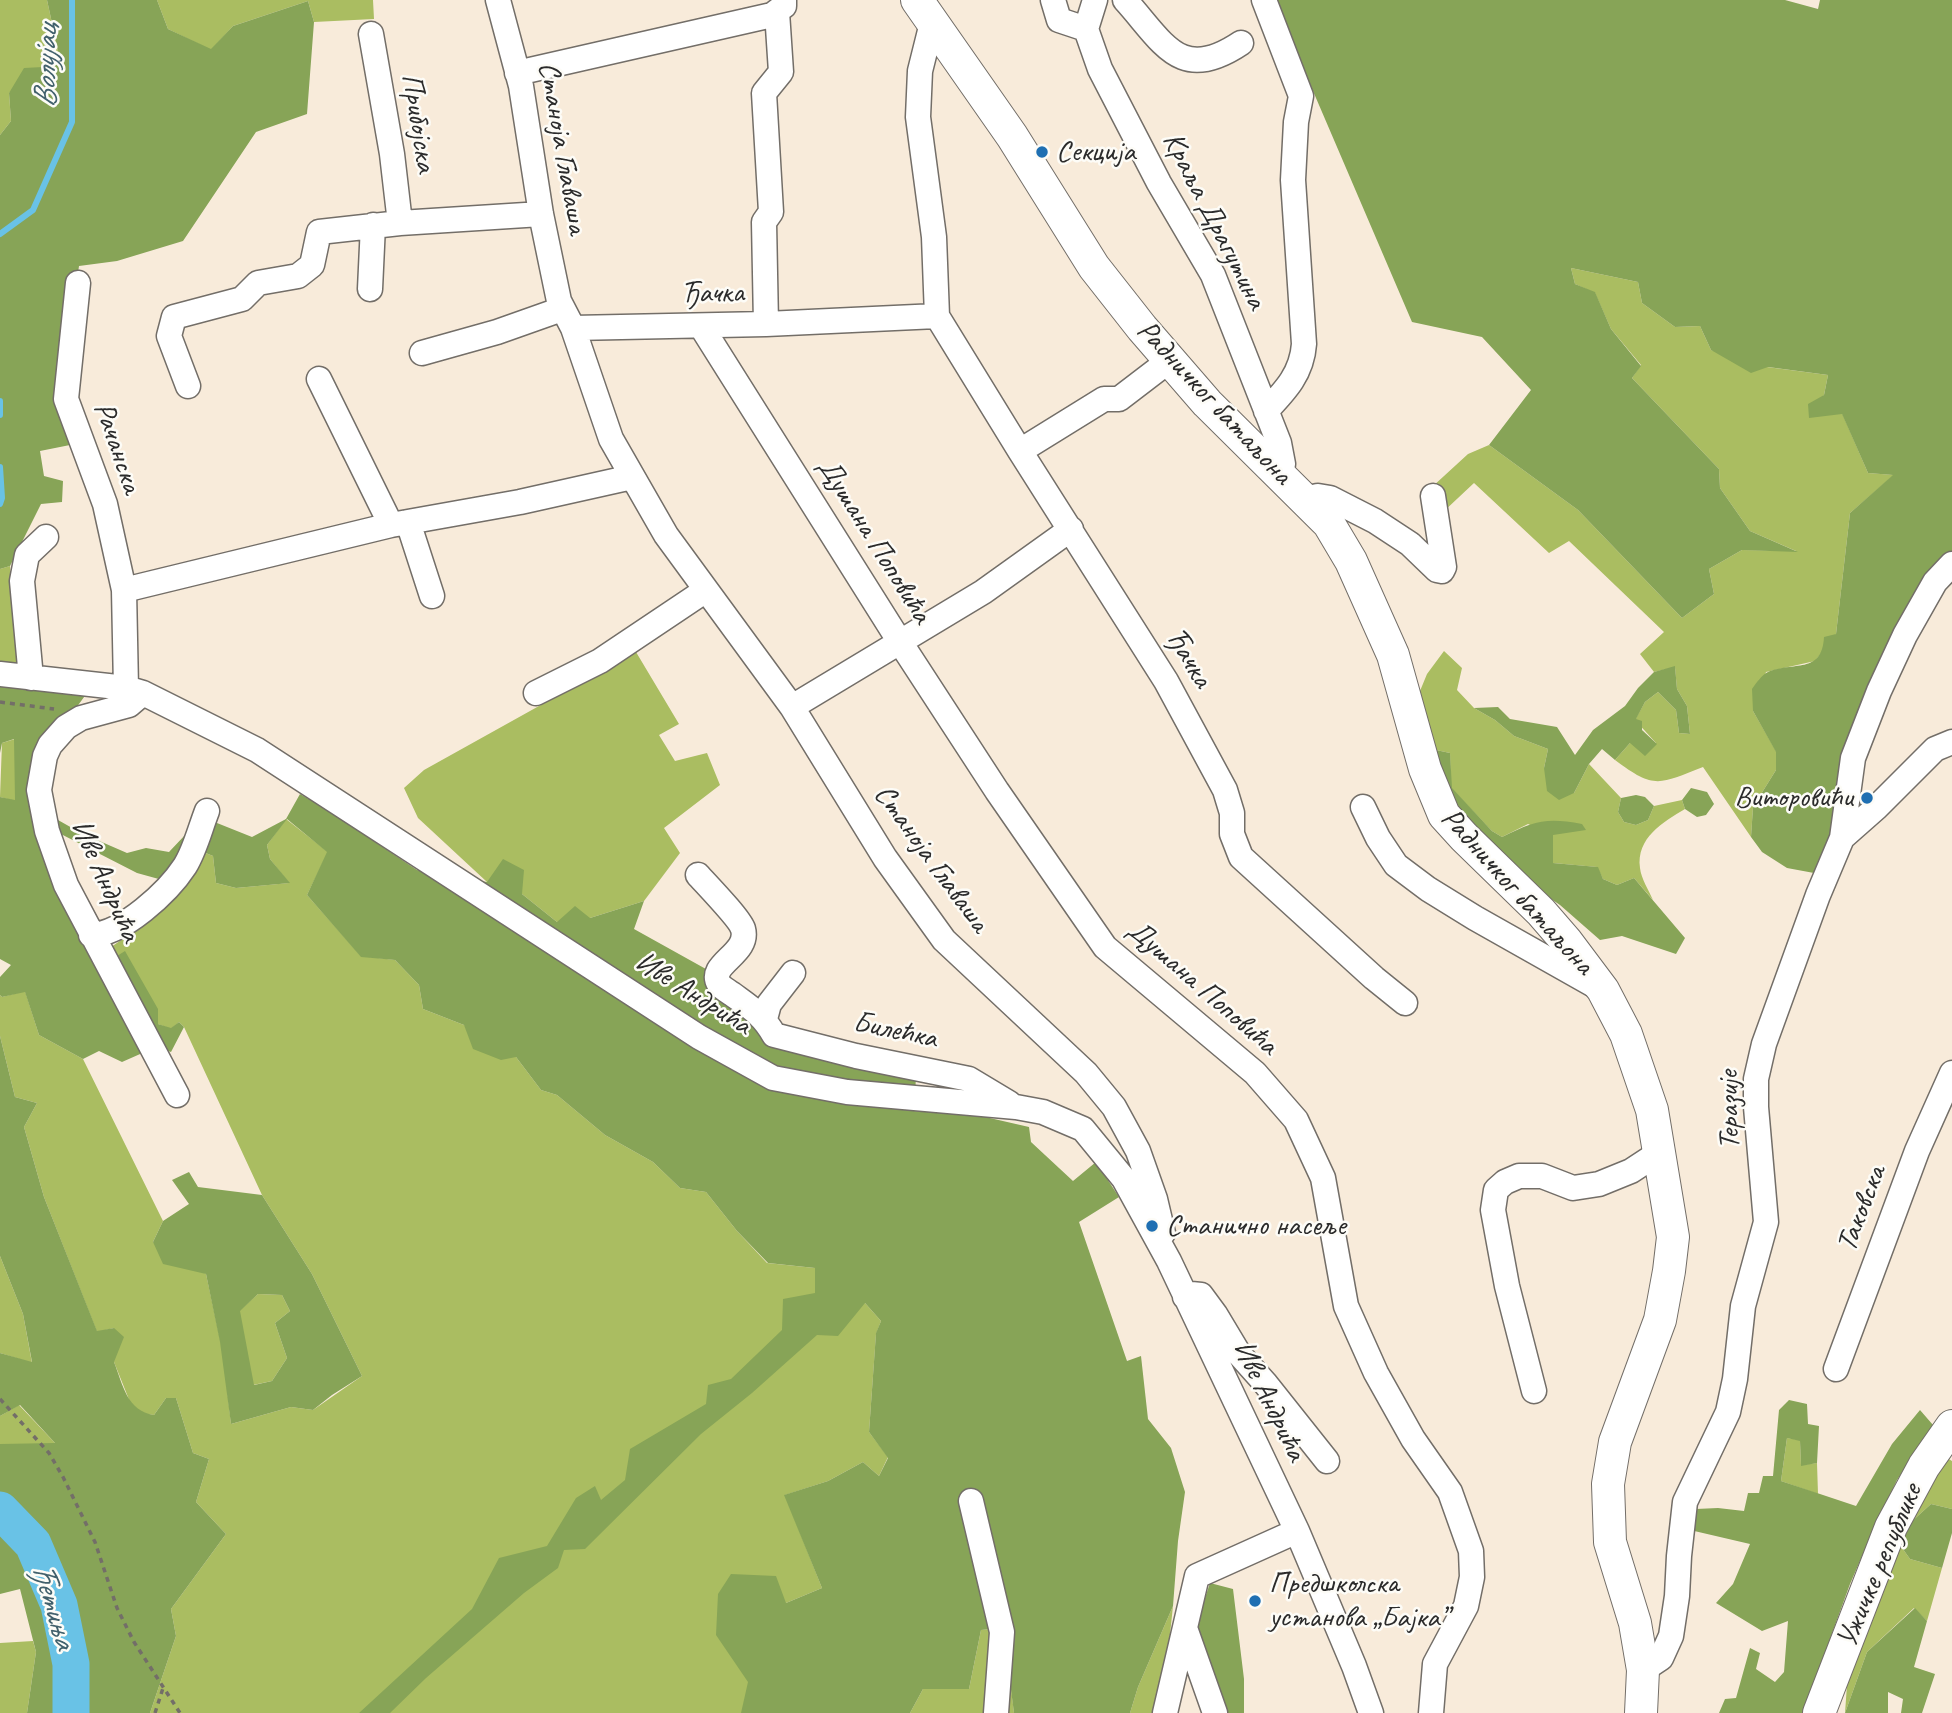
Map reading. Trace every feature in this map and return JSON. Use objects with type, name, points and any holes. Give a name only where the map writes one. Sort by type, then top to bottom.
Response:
[{"type":"main road","name":"Радничког батаљона","points":[[925,11],[1012,136],[1094,267],[1207,403],[1329,524],[1351,561],[1394,655],[1425,769],[1444,815],[1464,838],[1541,912],[1567,942],[1602,990],[1626,1034],[1645,1085],[1672,1223],[1670,1270],[1660,1320],[1615,1442],[1608,1484],[1610,1542],[1635,1623],[1643,1670],[1641,1713]]},
{"type":"main road","name":"Ужичке републике","points":[[1819,1713],[1891,1527],[1924,1466],[1952,1426]]},
{"type":"street","name":"Станоја Главаша","points":[[498,0],[517,73],[541,214],[567,318],[611,439],[666,535],[792,707],[885,858],[944,940],[1086,1073],[1114,1107],[1138,1151],[1155,1199],[1169,1261]]},
{"type":"street","points":[[1053,0],[1059,20],[1086,29],[1095,0]]},
{"type":"street","points":[[1125,0],[1167,48],[1184,60],[1203,60],[1223,55],[1241,43]]},
{"type":"street","points":[[1265,0],[1301,96],[1296,122],[1293,180],[1304,344],[1303,358],[1292,383],[1266,411]]},
{"type":"street","points":[[517,73],[772,15],[780,6]]},
{"type":"street","points":[[766,324],[764,222],[771,212],[764,93],[781,72],[780,6]]},
{"type":"street","name":"Ђачка","points":[[925,11],[918,117],[934,237],[937,316],[1166,681],[1225,790],[1232,813],[1232,834],[1241,857],[1405,1003]]},
{"type":"street","name":"Краља Драгутина","points":[[1086,29],[1100,69],[1158,183],[1213,275],[1283,459],[1279,474]]},
{"type":"street","name":"Прибојска","points":[[371,34],[392,154],[400,223]]},
{"type":"street","points":[[188,386],[169,336],[174,317],[242,299],[258,283],[298,276],[312,265],[318,232],[373,225],[541,214]]},
{"type":"street","points":[[370,289],[373,225]]},
{"type":"street","name":"Рачанска","points":[[78,283],[66,399],[105,504],[124,590],[134,691]]},
{"type":"street","name":"Ђачка","points":[[567,318],[701,326],[937,316]]},
{"type":"street","points":[[422,353],[497,332],[567,318]]},
{"type":"street","name":"Душана Поповића","points":[[701,326],[900,642],[1105,947],[1255,1073],[1296,1120],[1322,1178],[1346,1306],[1382,1384],[1413,1439],[1450,1492],[1471,1550],[1472,1577],[1466,1606],[1435,1664],[1431,1713]]},
{"type":"street","points":[[1020,451],[1104,399],[1119,399],[1170,360]]},
{"type":"street","points":[[318,379],[400,524],[432,596]]},
{"type":"street","points":[[124,590],[400,524],[520,502],[632,477]]},
{"type":"street","points":[[1305,499],[1318,496],[1330,498],[1375,521],[1410,544],[1437,570],[1442,571],[1444,568],[1433,496]]},
{"type":"street","points":[[792,707],[982,592],[1071,529]]},
{"type":"street","points":[[31,678],[22,581],[27,555],[46,537]]},
{"type":"street","name":"Теразије","points":[[1643,1670],[1661,1658],[1671,1636],[1685,1502],[1728,1412],[1735,1379],[1743,1306],[1766,1222],[1756,1107],[1756,1079],[1764,1044],[1818,895],[1842,838],[1853,758],[1879,691],[1905,635],[1935,582],[1952,564]]},
{"type":"street","points":[[536,693],[600,661],[706,590]]},
{"type":"street","name":"Иве Андрића","points":[[0,674],[134,691],[257,750],[699,1037],[773,1079],[847,1092],[1016,1107],[1043,1112],[1083,1129],[1124,1179],[1169,1261],[1297,1531],[1371,1713]]},
{"type":"street","name":"Иве Андрића","points":[[134,691],[130,705],[81,718],[66,727],[50,745],[45,756],[39,790],[41,808],[55,855],[91,935],[177,1095]]},
{"type":"street","points":[[1842,838],[1936,749],[1952,742]]},
{"type":"street","points":[[1363,807],[1378,838],[1396,865],[1428,889],[1475,918],[1602,990]]},
{"type":"street","points":[[91,935],[107,933],[132,920],[179,874],[207,811]]},
{"type":"street","name":"Билећка","points":[[698,875],[743,928],[743,940],[737,952],[720,968],[717,976],[720,985],[765,1019],[774,1035],[856,1056],[970,1079],[1016,1107]]},
{"type":"street","points":[[765,1019],[769,1004],[793,973]]},
{"type":"street","name":"Таковска","points":[[1836,1369],[1917,1151],[1952,1073]]},
{"type":"street","points":[[1534,1391],[1493,1210],[1496,1190],[1505,1182],[1519,1176],[1542,1176],[1573,1188],[1599,1184],[1631,1171],[1660,1152]]},
{"type":"street","name":"Иве Андрића","points":[[1185,1297],[1191,1294],[1201,1295],[1239,1354],[1327,1461]]},
{"type":"street","points":[[971,1501],[1002,1632],[996,1713]]},
{"type":"street","points":[[1165,1713],[1197,1576],[1297,1531]]},
{"type":"street","points":[[1185,1627],[1215,1713]]},
{"type":"path","points":[[0,702],[69,711],[81,718]]},
{"type":"path","points":[[0,1399],[49,1453],[63,1477],[95,1542],[117,1608],[134,1642],[180,1713]]},
{"type":"path","points":[[155,1713],[163,1688]]},
{"type":"green space","points":[[0,0],[47,0],[58,51],[43,67],[9,93],[11,121],[0,135]]},
{"type":"green space","points":[[47,0],[157,0],[168,29],[211,49],[233,26],[308,1],[314,22],[307,114],[256,132],[183,241],[117,261],[79,266],[65,363],[75,444],[40,451],[44,476],[63,481],[62,502],[41,504],[10,566],[0,569],[0,135],[11,121],[9,93],[24,68],[43,67],[58,51]]},
{"type":"green space","points":[[157,0],[373,0],[374,19],[314,22],[308,1],[233,26],[211,50],[168,29]]},
{"type":"green space","points":[[1274,0],[1785,0],[1818,9],[1820,0],[1952,0],[1952,567],[1925,594],[1814,873],[1787,868],[1762,852],[1751,837],[1753,807],[1776,770],[1776,752],[1753,711],[1752,689],[1768,672],[1812,662],[1822,649],[1824,637],[1836,634],[1850,513],[1893,475],[1868,473],[1842,414],[1809,418],[1808,404],[1824,395],[1828,375],[1768,367],[1751,373],[1711,350],[1700,326],[1675,327],[1642,303],[1638,282],[1571,268],[1575,284],[1595,292],[1611,329],[1641,366],[1632,378],[1719,469],[1720,488],[1750,531],[1798,552],[1742,550],[1709,569],[1714,594],[1682,618],[1578,510],[1489,445],[1531,390],[1482,337],[1412,322]]},
{"type":"green space","points":[[1571,268],[1638,282],[1642,303],[1675,327],[1700,326],[1711,350],[1767,367],[1828,375],[1824,395],[1809,417],[1842,413],[1868,473],[1894,475],[1850,513],[1836,634],[1815,661],[1766,672],[1753,711],[1776,751],[1776,770],[1753,807],[1751,837],[1703,767],[1658,781],[1639,776],[1615,760],[1630,743],[1656,743],[1635,720],[1645,702],[1658,692],[1676,710],[1679,733],[1690,734],[1687,706],[1677,689],[1675,667],[1654,672],[1640,654],[1664,632],[1569,541],[1549,553],[1474,483],[1442,513],[1432,487],[1468,454],[1489,445],[1578,510],[1682,618],[1714,594],[1709,569],[1742,550],[1796,551],[1750,531],[1720,488],[1719,469],[1632,378],[1641,365],[1611,329],[1595,293],[1575,284]]},
{"type":"green space","points":[[10,566],[18,666],[0,663],[0,569]]},
{"type":"green space","points":[[1444,651],[1462,668],[1457,690],[1474,708],[1495,720],[1514,736],[1548,749],[1544,768],[1574,793],[1589,764],[1621,798],[1618,812],[1624,822],[1636,825],[1648,820],[1654,806],[1682,800],[1685,809],[1660,825],[1642,848],[1641,872],[1653,900],[1634,878],[1617,885],[1603,879],[1597,867],[1553,863],[1553,835],[1528,824],[1502,837],[1492,831],[1451,788],[1450,753],[1436,750],[1420,691],[1427,674]]},
{"type":"green space","points":[[636,652],[679,724],[659,735],[675,761],[707,753],[720,785],[664,828],[680,853],[644,901],[590,918],[557,922],[522,894],[487,882],[418,818],[404,788],[424,770]]},
{"type":"green space","points":[[1675,666],[1677,689],[1687,706],[1690,734],[1679,733],[1676,710],[1658,692],[1645,702],[1636,719],[1642,721],[1642,730],[1657,744],[1645,756],[1630,743],[1615,760],[1602,749],[1589,764],[1574,793],[1559,800],[1547,791],[1544,768],[1548,749],[1514,736],[1495,720],[1474,708],[1498,707],[1510,719],[1557,727],[1575,755],[1593,730],[1625,706],[1654,672]]},
{"type":"green space","points":[[0,682],[87,693],[38,760],[35,807],[81,833],[127,853],[146,848],[169,852],[202,817],[252,837],[286,819],[300,794],[417,870],[487,882],[503,859],[524,870],[522,894],[557,922],[575,906],[590,918],[644,901],[634,929],[767,1003],[776,1043],[916,1077],[914,1111],[981,1116],[1029,1127],[1031,1142],[1073,1181],[1096,1162],[1119,1197],[1079,1222],[1127,1361],[1141,1356],[1148,1419],[1171,1448],[1185,1492],[1173,1606],[1138,1687],[1130,1713],[1014,1713],[1003,1628],[981,1630],[969,1689],[923,1689],[910,1713],[741,1713],[748,1682],[716,1635],[718,1594],[731,1574],[776,1576],[786,1603],[822,1588],[784,1495],[828,1481],[863,1462],[879,1476],[888,1458],[869,1432],[876,1333],[881,1321],[865,1303],[838,1336],[817,1335],[701,1434],[585,1549],[564,1550],[558,1568],[524,1593],[390,1713],[359,1713],[472,1609],[499,1558],[547,1546],[576,1498],[595,1486],[601,1500],[625,1480],[630,1449],[706,1404],[708,1385],[731,1379],[782,1330],[783,1299],[815,1293],[815,1268],[768,1263],[737,1231],[706,1192],[680,1188],[653,1162],[605,1135],[557,1095],[541,1090],[516,1057],[501,1060],[473,1049],[464,1025],[423,1009],[419,985],[395,960],[361,957],[307,895],[327,852],[287,819],[267,845],[270,859],[290,883],[236,888],[216,883],[213,856],[191,847],[166,881],[137,873],[55,831],[101,966],[125,951],[158,1009],[158,1024],[171,1028],[179,1022],[184,1027],[171,1052],[156,1047],[122,1062],[99,1051],[83,1059],[39,1035],[25,992],[2,997],[0,995],[0,977],[11,965],[0,959],[0,797],[15,800],[14,739],[2,743],[0,753]]},
{"type":"green space","points":[[15,739],[15,801],[0,797],[2,743]]},
{"type":"green space","points":[[1436,750],[1450,753],[1452,788],[1492,831],[1502,837],[1540,822],[1582,824],[1586,830],[1553,835],[1553,863],[1598,867],[1603,879],[1617,885],[1634,878],[1685,938],[1676,954],[1622,936],[1600,940],[1560,905],[1519,877],[1455,814]]},
{"type":"green space","points":[[1691,788],[1707,792],[1714,804],[1706,815],[1697,817],[1685,809],[1682,800]]},
{"type":"green space","points":[[1636,795],[1645,797],[1654,806],[1648,820],[1636,825],[1624,822],[1618,812],[1621,798]]},
{"type":"green space","points":[[286,819],[328,852],[307,895],[361,956],[395,960],[419,985],[423,1009],[464,1025],[516,1057],[541,1090],[557,1095],[605,1135],[653,1162],[680,1188],[706,1192],[767,1263],[815,1268],[865,1303],[881,1321],[876,1334],[869,1432],[888,1457],[879,1476],[863,1462],[828,1481],[785,1495],[822,1588],[786,1603],[789,1713],[150,1713],[176,1636],[171,1609],[226,1534],[196,1502],[209,1459],[193,1453],[176,1398],[166,1398],[154,1415],[141,1413],[130,1402],[114,1362],[114,1328],[97,1332],[44,1197],[24,1127],[37,1103],[15,1097],[0,1036],[0,995],[2,997],[25,991],[39,1035],[83,1059],[163,1221],[153,1242],[206,1274],[223,1353],[231,1424],[291,1407],[313,1410],[362,1376],[312,1274],[262,1195],[184,1027],[179,1022],[171,1029],[158,1024],[101,966],[107,950],[155,916],[191,847],[213,856],[216,883],[236,888],[289,883],[270,859],[267,845]]},
{"type":"green space","points":[[0,1036],[15,1097],[37,1103],[24,1127],[44,1197],[97,1331],[114,1328],[124,1337],[114,1362],[123,1388],[132,1403],[145,1413],[154,1415],[166,1398],[176,1398],[193,1453],[209,1459],[196,1502],[226,1534],[171,1609],[176,1636],[150,1713],[27,1713],[36,1652],[20,1589],[0,1594],[0,1444],[55,1443],[20,1405],[0,1416],[0,1353],[32,1362],[23,1314],[0,1256]]},
{"type":"green space","points":[[189,1172],[198,1187],[262,1195],[312,1274],[362,1376],[313,1410],[291,1407],[231,1424],[220,1342],[206,1274],[163,1264],[153,1242],[163,1221],[189,1204],[172,1180]],"holes":[[[258,1294],[282,1295],[290,1311],[275,1323],[287,1358],[272,1381],[254,1385],[240,1311]]]},
{"type":"green space","points":[[0,1256],[23,1314],[32,1363],[0,1353]]},
{"type":"green space","points":[[258,1294],[282,1295],[290,1311],[275,1323],[287,1358],[272,1381],[253,1385],[239,1311]]},
{"type":"green space","points":[[1789,1400],[1807,1404],[1808,1424],[1819,1426],[1817,1463],[1801,1466],[1800,1441],[1787,1438],[1781,1481],[1856,1506],[1892,1444],[1920,1410],[1933,1425],[1897,1480],[1875,1526],[1850,1584],[1803,1713],[1719,1713],[1725,1699],[1736,1698],[1750,1648],[1760,1653],[1756,1669],[1775,1682],[1784,1672],[1788,1621],[1762,1631],[1716,1603],[1733,1584],[1750,1544],[1690,1530],[1696,1509],[1744,1511],[1748,1493],[1759,1493],[1763,1476],[1773,1476],[1779,1410]]},
{"type":"green space","points":[[19,1405],[56,1444],[0,1444],[0,1416]]},
{"type":"green space","points":[[1787,1438],[1800,1440],[1801,1465],[1817,1463],[1818,1494],[1781,1481]]},
{"type":"green space","points":[[1947,1458],[1952,1461],[1952,1509],[1931,1504],[1910,1523],[1921,1495]]},
{"type":"green space","points":[[1931,1504],[1952,1509],[1952,1533],[1942,1568],[1910,1559],[1900,1545],[1910,1523]]},
{"type":"green space","points":[[1900,1545],[1910,1559],[1942,1568],[1927,1621],[1914,1608],[1867,1652],[1845,1713],[1847,1685]]},
{"type":"green space","points":[[1210,1583],[1233,1589],[1244,1679],[1244,1713],[1226,1713],[1196,1625]]},
{"type":"green space","points":[[1173,1606],[1167,1663],[1155,1713],[1130,1713],[1138,1687]]},
{"type":"green space","points":[[1915,1608],[1927,1621],[1914,1667],[1935,1674],[1922,1713],[1901,1713],[1903,1699],[1888,1692],[1888,1713],[1845,1713],[1867,1652]]},
{"type":"green space","points":[[1004,1628],[1014,1713],[910,1713],[923,1689],[969,1689],[981,1630]]},
{"type":"green space","points":[[33,1641],[36,1652],[27,1713],[0,1713],[0,1643]]},
{"type":"waterway","name":"Волујац","points":[[0,234],[33,210],[72,122],[72,0]]},
{"type":"waterway","name":"Волујац","points":[[0,401],[0,415]]},
{"type":"waterway","name":"Волујац","points":[[0,467],[0,504]]},
{"type":"waterway","name":"Ђетиња","points":[[0,1510],[33,1544],[59,1605],[71,1664],[71,1713]]},
{"type":"place","name":"Секција","points":[[1042,152]]},
{"type":"place","name":"Виторовићи","points":[[1867,798]]},
{"type":"place","name":"Станично насеље","points":[[1152,1226]]},
{"type":"place","name":"Предшколска установа „Бајка”","points":[[1255,1601]]}]
